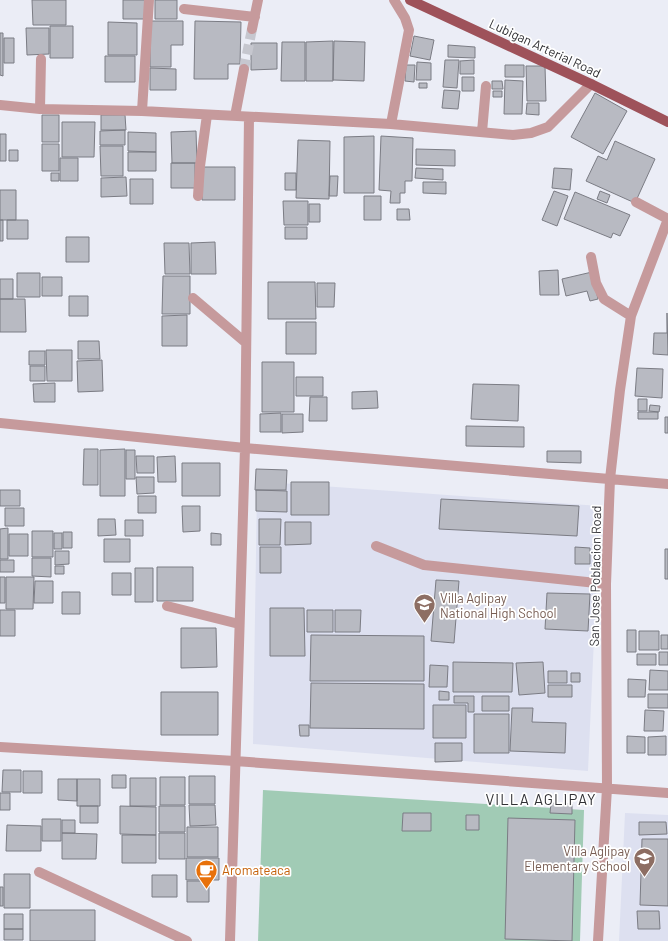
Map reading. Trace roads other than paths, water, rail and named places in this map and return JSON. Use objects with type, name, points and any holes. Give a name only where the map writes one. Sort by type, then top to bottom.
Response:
[{"type":"main road","name":"Lubigan Arterial Road","points":[[410,0],[591,84],[668,122]]},
{"type":"street","points":[[142,111],[149,0]]},
{"type":"street","points":[[252,29],[258,0]]},
{"type":"street","points":[[390,124],[409,30],[405,18],[394,0]]},
{"type":"street","points":[[184,9],[255,17]]},
{"type":"street","points":[[40,59],[40,109]]},
{"type":"street","points":[[235,116],[244,69]]},
{"type":"street","points":[[0,105],[40,109],[142,111],[390,124],[513,135],[531,133],[548,127],[591,84]]},
{"type":"street","points":[[482,132],[486,86]]},
{"type":"street","points":[[198,196],[200,166],[207,115]]},
{"type":"street","points":[[230,941],[245,448],[245,342],[249,117]]},
{"type":"street","points":[[636,202],[668,219]]},
{"type":"street","name":"San Jose Poblacion Road","points":[[598,941],[607,788],[606,584],[610,479],[620,390],[631,316],[668,219]]},
{"type":"street","points":[[591,257],[596,283],[604,299],[631,316]]},
{"type":"street","points":[[193,298],[245,342]]},
{"type":"street","points":[[0,423],[245,448],[668,484]]},
{"type":"street","points":[[376,546],[424,565],[606,584]]},
{"type":"street","points":[[167,606],[239,624]]},
{"type":"street","points":[[0,747],[235,761],[668,793]]},
{"type":"street","points":[[39,872],[186,941]]},
{"type":"tunnel","points":[[244,69],[252,29]]},
{"type":"place","name":"Villa Aglipay National High School","points":[[425,624]]},
{"type":"place","name":"Villa Aglipay Elementary School","points":[[645,878]]},
{"type":"place","name":"Aromateaca","points":[[206,890]]},
{"type":"district","name":"VILLA AGLIPAY","points":[[541,800]]}]
